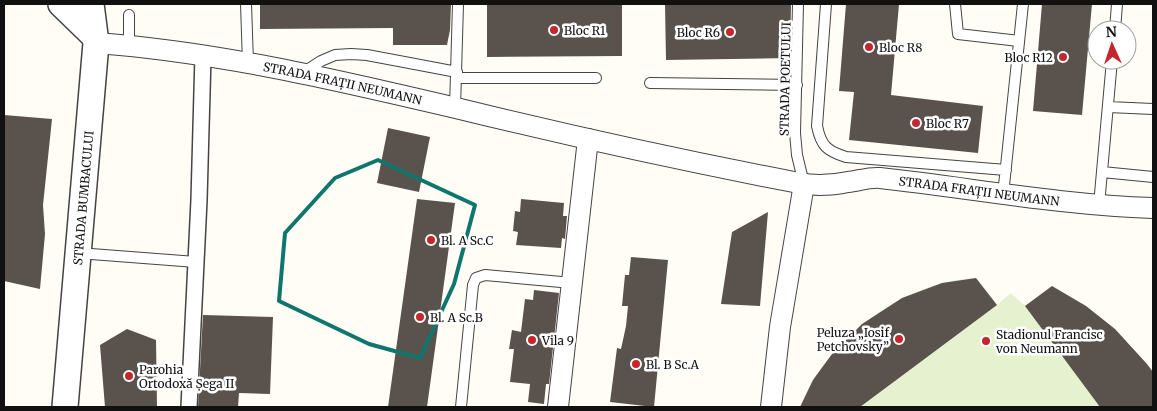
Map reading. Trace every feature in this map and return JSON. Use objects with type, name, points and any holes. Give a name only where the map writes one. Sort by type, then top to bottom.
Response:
[{"type":"street","points":[[60,4],[95,40]]},
{"type":"street","name":"STRADA BUMBACULUI","points":[[65,407],[95,40],[91,4]]},
{"type":"street","name":"STRADA FRAȚII NEUMANN","points":[[95,40],[304,72],[588,139],[804,184],[843,183],[875,178],[1003,195],[1100,205],[1153,208]]},
{"type":"street","points":[[189,407],[203,56]]},
{"type":"street","points":[[558,407],[588,139]]},
{"type":"street","points":[[771,407],[780,327],[804,184]]},
{"type":"lane","points":[[246,4],[248,63]]},
{"type":"lane","points":[[456,108],[458,4]]},
{"type":"lane","name":"STRADA POETULUI","points":[[798,4],[795,133],[797,155],[804,184]]},
{"type":"lane","points":[[826,4],[817,126],[823,145],[832,152],[846,157],[1006,170]]},
{"type":"lane","points":[[955,4],[958,34],[1019,41]]},
{"type":"lane","points":[[1003,195],[1023,4]]},
{"type":"lane","points":[[1116,20],[1117,4]]},
{"type":"lane","points":[[129,15],[129,46]]},
{"type":"lane","points":[[304,72],[321,60],[335,55],[351,54],[367,55],[457,75],[596,78]]},
{"type":"lane","points":[[1100,205],[1111,70]]},
{"type":"lane","points":[[650,83],[797,85]]},
{"type":"lane","points":[[1108,106],[1153,109]]},
{"type":"lane","points":[[1102,172],[1153,177]]},
{"type":"lane","points":[[78,253],[196,262]]},
{"type":"lane","points":[[461,407],[473,285],[476,278],[485,275],[572,282]]},
{"type":"highlighted area","points":[[378,160],[475,205],[454,284],[420,358],[369,344],[279,301],[285,233],[335,178]]},
{"type":"green space","name":"Stadionul Francisc von Neumann","points":[[976,278],[997,305],[1011,293],[1025,306],[1052,286],[1086,306],[1115,329],[1153,372],[1153,407],[806,407],[802,403],[812,381],[826,362],[869,319],[923,289],[946,282]]},
{"type":"building","points":[[260,4],[451,4],[450,30],[447,45],[393,45],[393,28],[260,29]]},
{"type":"building","name":"Bloc R1","points":[[487,4],[622,4],[622,56],[487,57]]},
{"type":"building","name":"Bloc R6","points":[[791,4],[790,58],[666,60],[665,5]]},
{"type":"building","points":[[846,4],[899,4],[891,95],[983,106],[978,153],[849,140],[854,92],[839,91]]},
{"type":"building","name":"Bloc R12","points":[[1042,4],[1092,4],[1091,20],[1087,20],[1087,60],[1082,115],[1033,111]]},
{"type":"building","points":[[4,115],[52,119],[43,205],[45,234],[40,289],[4,281]]},
{"type":"building","points":[[388,128],[430,137],[419,192],[377,183]]},
{"type":"building","points":[[417,199],[455,203],[427,407],[388,407]]},
{"type":"building","points":[[521,199],[564,203],[563,216],[567,216],[565,239],[562,238],[561,248],[516,245],[518,232],[513,231],[515,211],[520,212]]},
{"type":"building","points":[[768,212],[760,306],[721,304],[732,232]]},
{"type":"building","points":[[631,257],[668,260],[654,407],[610,402],[617,348],[621,349],[626,326],[628,306],[622,306],[625,275],[629,275]]},
{"type":"building","name":"Peluza „Iosif Petchovsky”","points":[[976,278],[997,305],[860,407],[800,407],[813,380],[832,354],[862,324],[902,298],[942,283]]},
{"type":"building","points":[[1052,286],[1086,306],[1115,329],[1147,364],[1153,372],[1153,407],[1100,407],[1025,306]]},
{"type":"building","name":"Vila 9","points":[[534,290],[559,293],[549,384],[546,384],[544,404],[528,402],[530,384],[510,382],[514,349],[509,349],[512,330],[521,332],[525,299],[533,300]]},
{"type":"building","points":[[203,315],[273,317],[270,394],[239,393],[238,407],[198,407]]},
{"type":"building","name":"Parohia Ortodoxă Șega II","points":[[127,329],[156,340],[157,407],[105,407],[100,345]]},
{"type":"place","name":"Bloc R1","points":[[554,30]]},
{"type":"place","name":"Bloc R6","points":[[730,32]]},
{"type":"place","name":"Bloc R8","points":[[869,47]]},
{"type":"place","name":"Bloc R12","points":[[1063,57]]},
{"type":"place","name":"Bloc R7","points":[[916,123]]},
{"type":"place","name":"Bl. A Sc.C","points":[[431,240]]},
{"type":"place","name":"Bl. A Sc.B","points":[[420,317]]},
{"type":"place","name":"Peluza „Iosif Petchovsky”","points":[[899,339]]},
{"type":"place","name":"Vila 9","points":[[532,340]]},
{"type":"place","name":"Stadionul Francisc von Neumann","points":[[986,341]]},
{"type":"place","name":"Bl. B Sc.A","points":[[636,364]]},
{"type":"place","name":"Parohia Ortodoxă Șega II","points":[[129,376]]}]
